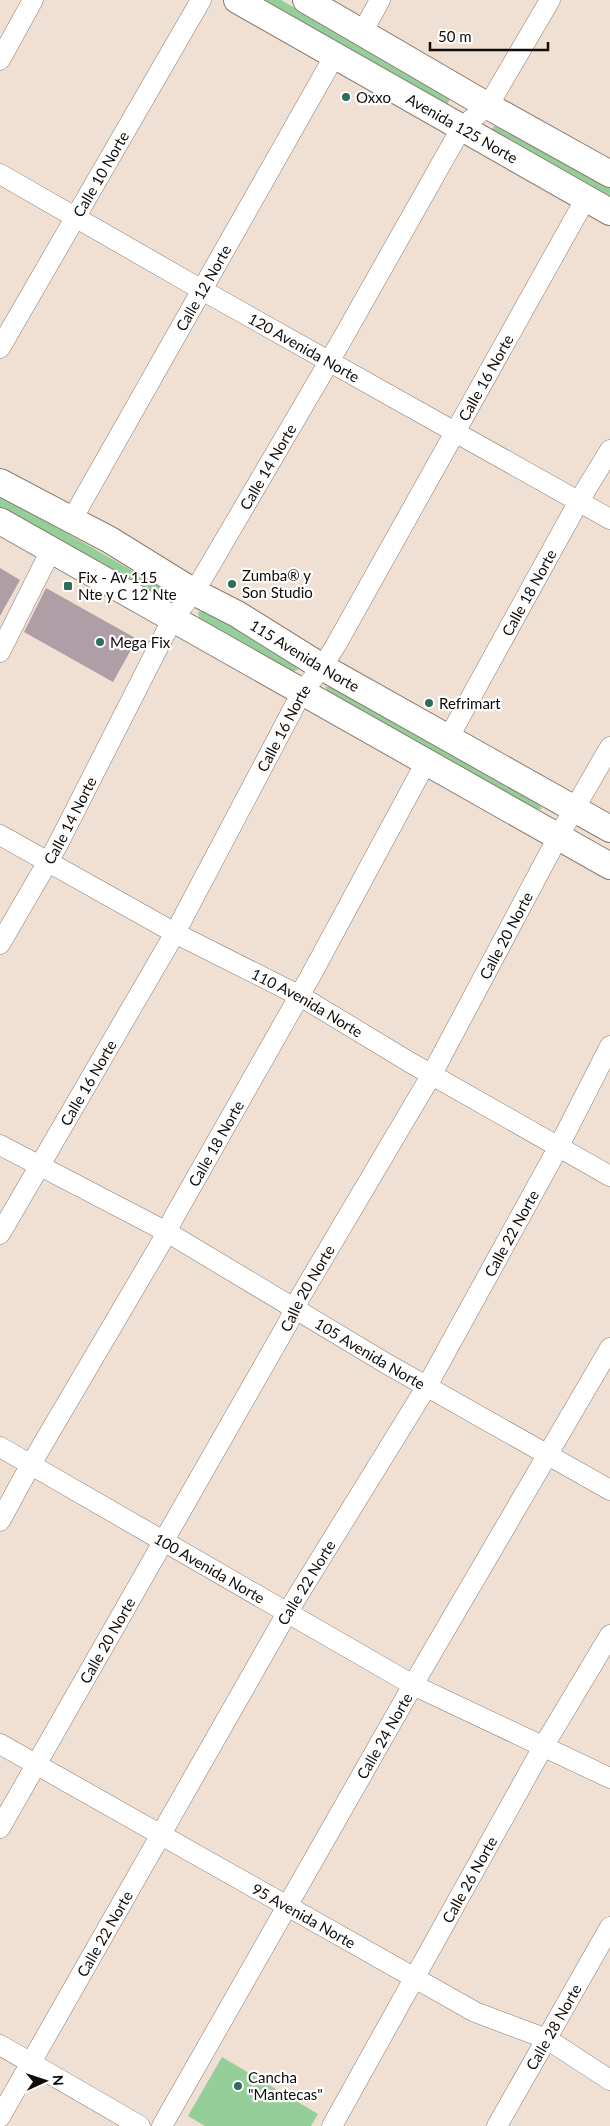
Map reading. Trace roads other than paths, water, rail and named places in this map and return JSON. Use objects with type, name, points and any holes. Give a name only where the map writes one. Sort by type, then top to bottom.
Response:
[{"type":"main road","name":"Avenida 125 Norte","points":[[237,0],[610,212]]},
{"type":"main road","name":"Avenida 125 Norte","points":[[306,0],[488,106],[610,174]]},
{"type":"main road","name":"115 Avenida Norte","points":[[0,482],[110,540],[194,592],[237,614],[322,667],[610,829]]},
{"type":"main road","points":[[0,521],[610,866]]},
{"type":"street","points":[[0,60],[33,0]]},
{"type":"street","name":"Calle 10 Norte","points":[[0,348],[201,0]]},
{"type":"street","points":[[362,32],[380,0]]},
{"type":"street","name":"Calle 14 Norte","points":[[0,944],[57,846],[172,618],[194,592],[329,361],[462,127],[488,106],[550,0]]},
{"type":"street","name":"Calle 12 Norte","points":[[71,521],[335,55]]},
{"type":"street","name":"120 Avenida Norte","points":[[0,174],[202,290],[610,519]]},
{"type":"street","name":"Calle 16 Norte","points":[[0,1234],[175,933],[302,692],[322,667],[586,198]]},
{"type":"street","name":"Calle 18 Norte","points":[[449,737],[579,501],[610,450]]},
{"type":"street","points":[[0,652],[51,550]]},
{"type":"street","name":"Calle 20 Norte","points":[[0,1828],[294,1309],[432,1074],[558,837],[576,809],[610,747]]},
{"type":"street","name":"Calle 18 Norte","points":[[0,1522],[30,1466],[300,996],[426,762]]},
{"type":"street","name":"110 Avenida Norte","points":[[0,835],[175,933],[300,996],[558,1148],[610,1176]]},
{"type":"street","name":"Calle 22 Norte","points":[[0,2117],[287,1613],[427,1386],[558,1148],[610,1046]]},
{"type":"street","name":"105 Avenida Norte","points":[[0,1145],[166,1232],[294,1309],[610,1490]]},
{"type":"street","name":"Calle 24 Norte","points":[[162,2126],[413,1685],[610,1348]]},
{"type":"street","name":"100 Avenida Norte","points":[[0,1447],[163,1543],[413,1685],[610,1778]]},
{"type":"street","name":"Calle 26 Norte","points":[[332,2126],[543,1747],[610,1635]]},
{"type":"street","name":"95 Avenida Norte","points":[[0,1744],[476,2012],[547,2039],[610,2080]]},
{"type":"street","name":"Calle 28 Norte","points":[[497,2126],[610,1927]]},
{"type":"street","points":[[0,2045],[140,2126]]},
{"type":"place","name":"Oxxo","points":[[346,97]]},
{"type":"place","name":"Zumba® y Son Studio","points":[[232,584]]},
{"type":"place","name":"Fix - Av 115 Nte y C 12 Nte","points":[[68,586]]},
{"type":"place","name":"Mega Fix","points":[[100,642]]},
{"type":"place","name":"Refrimart","points":[[429,703]]},
{"type":"place","name":"Cancha \"Mantecas\"","points":[[238,2086]]}]
